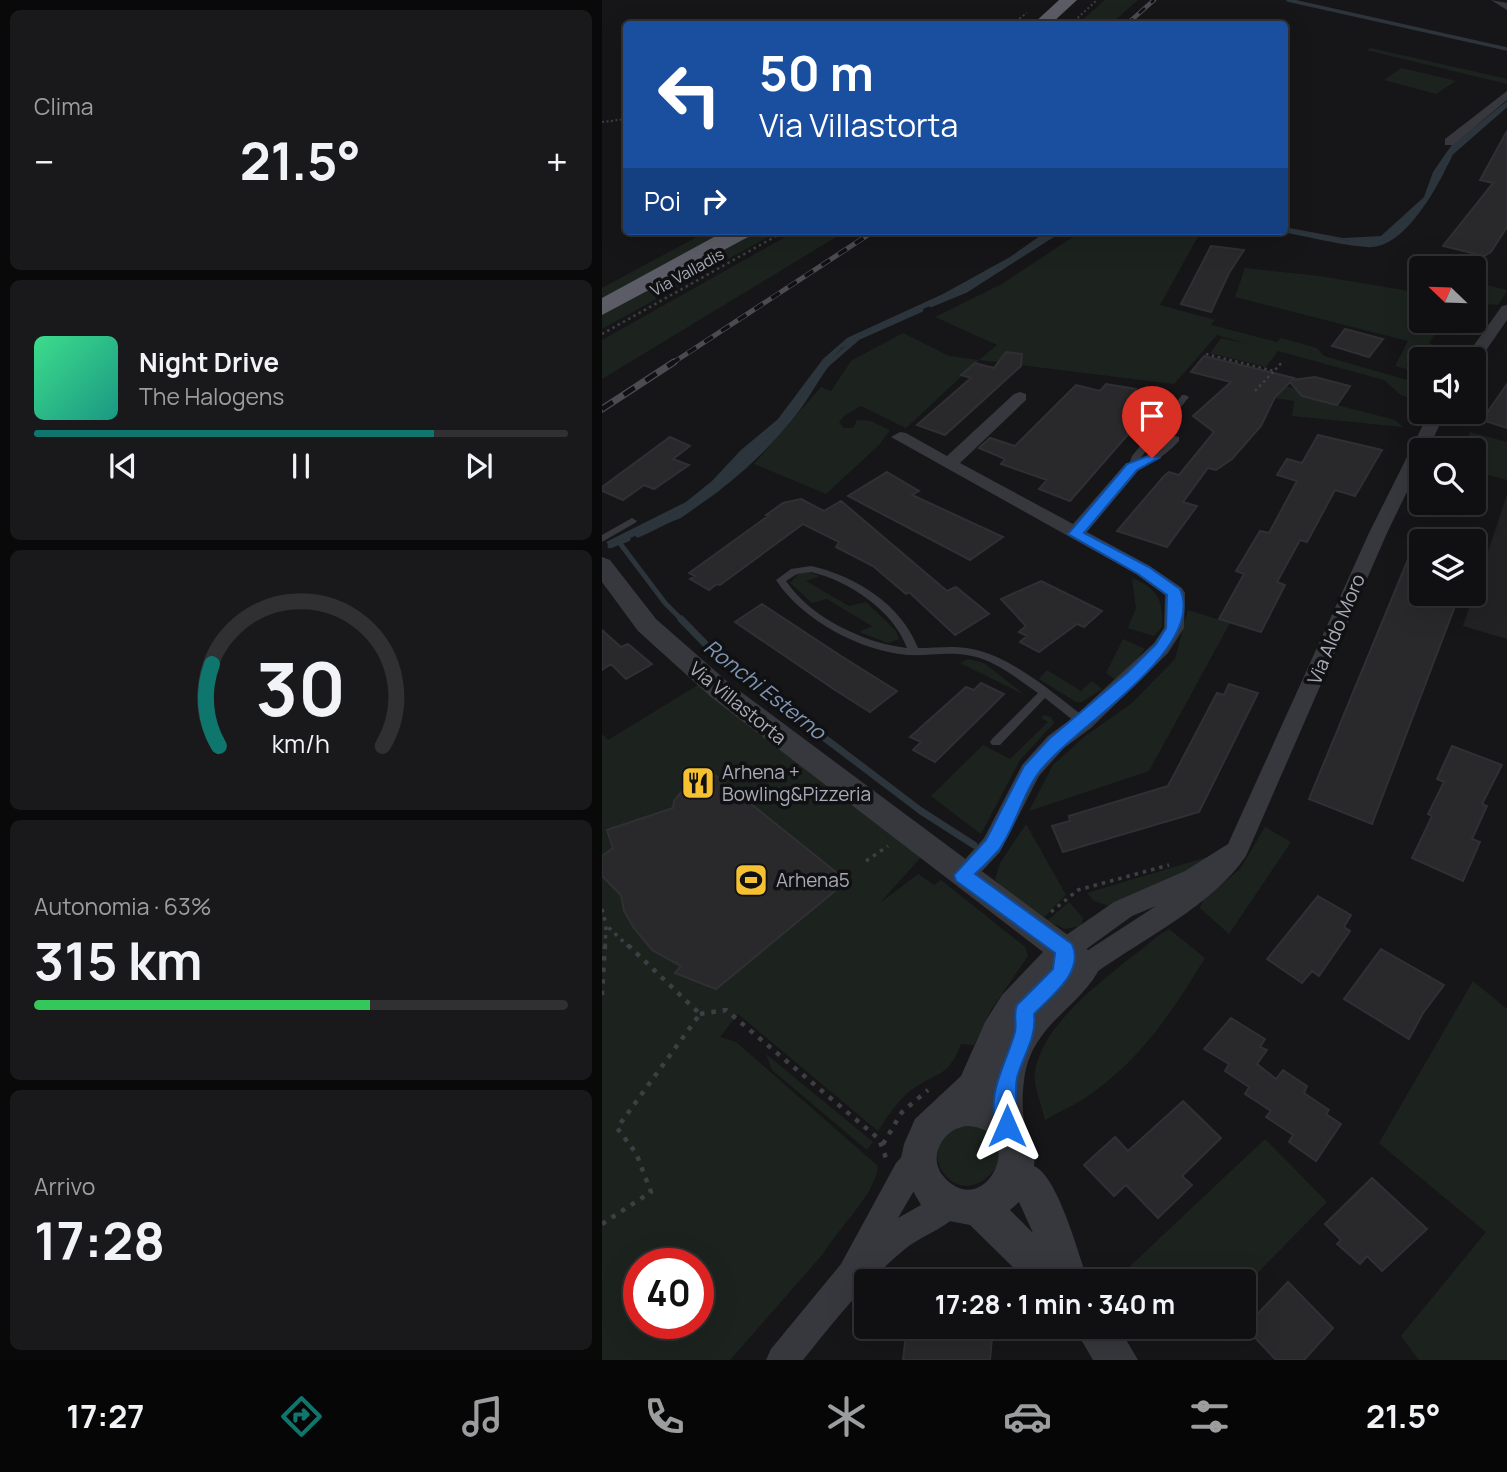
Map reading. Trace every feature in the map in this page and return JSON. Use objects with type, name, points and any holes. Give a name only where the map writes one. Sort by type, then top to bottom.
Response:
[{"type":"highway","points":[[1044,21],[1069,0]]},
{"type":"highway","points":[[602,308],[735,235]]},
{"type":"street","points":[[1496,0],[1507,7]]},
{"type":"street","points":[[1449,142],[1507,94]]},
{"type":"street","points":[[1480,347],[1507,309]]},
{"type":"street","points":[[950,463],[1020,397]]},
{"type":"street","name":"Via Aldo Moro","points":[[944,1118],[973,1087],[997,1033],[1014,1005],[1114,930],[1140,928],[1203,892],[1223,873],[1238,849],[1378,533],[1432,424]]},
{"type":"street","points":[[900,437],[1166,584],[1175,593],[1174,628],[1161,648],[1083,722],[1056,743],[1030,771],[992,845],[963,875]]},
{"type":"street","points":[[1075,534],[1132,467]]},
{"type":"street","name":"Via Villastorta","points":[[605,571],[647,625],[720,690],[1075,958]]},
{"type":"street","name":"Via Aldo Moro","points":[[1007,1126],[1006,1080],[1026,1029],[1048,1002],[1075,958],[1123,909],[1194,878],[1238,849]]},
{"type":"street","points":[[782,1360],[852,1275],[897,1236],[962,1205],[992,1200],[1004,1189],[1013,1176],[1017,1150],[1007,1126],[996,1117],[971,1110],[944,1118],[926,1135],[918,1160],[906,1173],[852,1275]]},
{"type":"street","points":[[918,1160],[920,1174],[927,1187],[1001,1226],[1042,1269]]},
{"type":"street","points":[[1013,1176],[1028,1182],[1046,1215],[1065,1269]]},
{"type":"street","points":[[1103,1339],[1118,1360]]},
{"type":"lane","points":[[1132,467],[1135,458],[1185,397]]},
{"type":"lane","points":[[1132,467],[1162,454],[1176,439],[1156,434]]},
{"type":"lane","points":[[602,539],[632,521]]},
{"type":"lane","points":[[914,651],[905,631],[887,611],[846,581],[808,568],[794,570],[782,580],[788,593],[841,629],[879,645],[914,651],[967,652],[984,656],[1044,693],[1083,722]]},
{"type":"lane","points":[[996,742],[1044,693]]},
{"type":"path","points":[[1074,21],[1097,0]]},
{"type":"path","points":[[602,122],[623,119]]},
{"type":"path","name":"Via Valladis","points":[[602,334],[778,235]]},
{"type":"path","points":[[1206,354],[1274,371]]},
{"type":"path","points":[[1255,391],[1283,361]]},
{"type":"path","points":[[866,860],[885,847],[900,847]]},
{"type":"path","points":[[1033,928],[1078,890],[1170,864]]},
{"type":"path","points":[[602,909],[606,925],[602,995]]},
{"type":"path","points":[[606,925],[700,1014]]},
{"type":"path","points":[[700,1014],[726,1010],[883,1144]]},
{"type":"path","points":[[602,1224],[651,1192],[636,1153],[617,1128],[638,1093],[682,1044],[700,1014]]},
{"type":"shaded area","points":[[1105,0],[1138,0],[1114,21],[1081,21]]},
{"type":"shaded area","points":[[1371,48],[1507,79],[1507,84],[1366,50]]},
{"type":"shaded area","points":[[1401,68],[1456,81],[1436,94],[1384,80]]},
{"type":"shaded area","points":[[1507,101],[1507,105],[1451,154],[1431,195],[1394,236],[1373,245],[1288,231],[1288,228],[1343,238],[1381,236],[1424,197],[1433,172],[1451,146]]},
{"type":"shaded area","points":[[701,235],[722,235],[602,301],[602,288]]},
{"type":"shaded area","points":[[744,235],[772,235],[602,329],[602,314]]},
{"type":"shaded area","points":[[789,235],[839,235],[602,379],[602,340]]},
{"type":"shaded area","points":[[1041,235],[1053,235],[965,291],[890,323],[842,348],[829,361],[778,435],[719,491],[681,518],[610,546],[606,542],[686,502],[712,481],[741,450],[778,419],[823,359],[847,338],[943,294],[1010,257]]},
{"type":"shaded area","points":[[1076,235],[1199,235],[1160,305],[1215,320],[1211,325],[1277,342],[1281,338],[1317,348],[1324,356],[1409,381],[1409,398],[1401,395],[1384,380],[1278,351],[1266,367],[1210,353],[1221,338],[1248,344],[1217,335],[1174,384],[979,360],[997,345],[935,317],[1002,284]]},
{"type":"shaded area","points":[[1245,268],[1319,276],[1409,291],[1409,333],[1436,333],[1429,343],[1436,347],[1409,347],[1409,370],[1395,366],[1408,341],[1235,297]]},
{"type":"shaded area","points":[[1486,285],[1507,290],[1498,305],[1486,304]]},
{"type":"shaded area","points":[[903,333],[949,356],[979,360],[906,428],[861,406],[845,415],[839,422],[844,428],[853,428],[857,420],[870,421],[890,430],[879,445],[826,494],[754,464],[821,387],[831,391],[851,361]]},
{"type":"shaded area","points":[[1277,384],[1296,389],[1302,396],[1395,420],[1403,427],[1292,416],[1294,401],[1268,397]]},
{"type":"shaded area","points":[[1470,432],[1507,442],[1507,480],[1486,474],[1486,438],[1468,438]]},
{"type":"shaded area","points":[[1507,495],[1507,639],[1463,626],[1470,606],[1486,606],[1486,558]]},
{"type":"shaded area","points":[[809,572],[820,576],[806,581],[849,606],[866,602],[896,631],[899,639],[888,643],[859,632],[872,626],[827,599],[812,603],[790,583],[798,574]]},
{"type":"shaded area","points":[[1132,578],[1148,586],[1160,602],[1162,627],[1154,636],[1128,628],[1136,608]]},
{"type":"shaded area","points":[[1188,610],[1230,623],[1149,771],[1029,811],[1053,765],[1084,737],[1132,703],[1175,659]]},
{"type":"shaded area","points":[[1123,639],[1145,649],[1117,681],[1106,673]]},
{"type":"shaded area","points":[[968,659],[984,663],[1025,695],[960,663]]},
{"type":"shaded area","points":[[1047,670],[1081,691],[1092,681],[1102,689],[1082,702],[1076,702],[1039,679]]},
{"type":"shaded area","points":[[698,685],[922,856],[880,903],[918,874],[934,885],[941,880],[1025,947],[1028,956],[991,1010],[974,1045],[961,1044],[948,1068],[909,1092],[878,1131],[738,1014],[720,1037],[736,1042],[878,1166],[871,1188],[823,1254],[730,1360],[602,1360],[602,734],[608,740]]},
{"type":"shaded area","points":[[1044,715],[1051,717],[1054,723],[1020,760],[981,834],[931,796],[983,745],[1010,759],[1048,722],[1041,718]]},
{"type":"shaded area","points":[[1026,824],[1066,895],[1044,917],[1001,887],[995,879],[1000,863]]},
{"type":"shaded area","points":[[1265,827],[1291,842],[1229,934],[1200,908],[1203,900],[1240,869]]},
{"type":"shaded area","points":[[1214,855],[1194,871],[1110,906],[1094,901],[1087,893]]},
{"type":"shaded area","points":[[1069,902],[1083,918],[1081,926],[1065,929],[1047,921]]},
{"type":"shaded area","points":[[1169,929],[1205,958],[1181,996],[1156,1032],[1110,1079],[1087,1097],[1045,1120],[1036,1090],[1035,1072],[1041,1052],[1052,1033],[1067,1014],[1104,979]]},
{"type":"shaded area","points":[[1473,981],[1507,1009],[1507,1360],[1419,1360],[1401,1336],[1486,1232],[1379,1143]]},
{"type":"shaded area","points":[[766,1054],[873,1142],[867,1150],[772,1070]]},
{"type":"shaded area","points":[[963,1124],[993,1131],[1002,1159],[988,1176],[974,1185],[962,1185],[950,1180],[942,1171],[938,1159],[938,1147],[944,1136]]},
{"type":"shaded area","points":[[1265,1139],[1327,1202],[1256,1275],[1256,1269],[1127,1269]]},
{"type":"building","points":[[1507,131],[1507,227],[1491,252],[1484,256],[1443,246],[1493,183],[1480,180]]},
{"type":"building","points":[[1211,246],[1244,250],[1229,273],[1211,312],[1181,304]]},
{"type":"building","points":[[1345,329],[1383,339],[1369,357],[1332,346]]},
{"type":"building","points":[[1006,352],[1022,354],[1021,366],[945,435],[917,425],[971,378],[961,375],[975,363],[994,368]]},
{"type":"building","points":[[1204,356],[1294,378],[1292,380],[1315,377],[1350,386],[1337,405],[1302,396],[1290,382],[1275,397],[1261,426],[1232,459],[1216,470],[1208,468],[1183,502],[1197,506],[1167,547],[1117,531],[1164,476],[1169,472],[1179,475],[1214,432],[1193,416],[1231,382],[1191,372]]},
{"type":"building","points":[[1106,384],[1136,389],[1133,393],[1158,400],[1070,501],[1039,489],[1047,480],[1001,464],[1005,459],[979,448],[990,438],[1015,446],[1076,385],[1100,391]]},
{"type":"building","points":[[1507,384],[1507,428],[1486,421],[1486,414]]},
{"type":"building","points":[[1318,435],[1382,450],[1355,496],[1335,490],[1307,542],[1300,540],[1277,582],[1285,585],[1261,632],[1219,619],[1244,574],[1236,571],[1260,531],[1269,533],[1297,481],[1277,475],[1287,459],[1302,463]]},
{"type":"building","points":[[670,437],[690,446],[673,459],[689,465],[654,489],[644,485],[623,500],[602,491],[602,487]]},
{"type":"building","points":[[887,472],[919,491],[912,495],[1003,537],[970,560],[848,496]]},
{"type":"building","points":[[801,499],[824,511],[841,501],[947,591],[956,587],[989,614],[955,635],[909,592],[906,594],[873,566],[836,547],[839,542],[803,524],[720,585],[717,584],[709,590],[690,579],[695,576],[689,573],[768,516],[766,515],[783,503]]},
{"type":"building","points":[[1409,557],[1409,606],[1455,606],[1372,824],[1309,799]]},
{"type":"building","points":[[1041,581],[1102,611],[1084,627],[1077,624],[1039,652],[1020,642],[1027,636],[1019,632],[1026,626],[1001,599]]},
{"type":"building","points":[[762,604],[897,691],[870,712],[835,690],[735,622]]},
{"type":"building","points":[[602,630],[621,647],[628,644],[652,664],[626,679],[611,664],[602,670]]},
{"type":"building","points":[[981,683],[1004,694],[935,762],[913,750],[921,742],[910,737],[966,687],[974,690]]},
{"type":"building","points":[[1229,684],[1258,693],[1199,812],[1063,852],[1052,826],[1070,821],[1069,816],[1168,786],[1217,693],[1224,695]]},
{"type":"building","points":[[1452,746],[1502,765],[1482,804],[1487,806],[1472,839],[1480,842],[1463,881],[1412,858],[1432,816],[1428,814],[1444,782],[1437,779]]},
{"type":"building","points":[[715,775],[847,881],[716,989],[675,973],[681,966],[652,950],[624,911],[621,895],[602,876],[602,856],[613,848],[607,830],[673,808],[674,801],[683,790],[690,787],[695,789]]},
{"type":"building","points":[[1318,896],[1351,915],[1344,927],[1350,931],[1319,976],[1312,971],[1302,983],[1267,959]]},
{"type":"building","points":[[1381,949],[1444,985],[1423,1013],[1409,1039],[1344,999]]},
{"type":"building","points":[[1231,1018],[1265,1039],[1260,1047],[1267,1050],[1257,1064],[1276,1079],[1283,1070],[1307,1086],[1304,1093],[1329,1110],[1326,1114],[1341,1124],[1316,1161],[1289,1142],[1293,1135],[1266,1117],[1271,1111],[1245,1094],[1249,1087],[1225,1071],[1229,1064],[1204,1049]]},
{"type":"building","points":[[1183,1101],[1221,1138],[1182,1176],[1192,1185],[1158,1218],[1126,1185],[1114,1196],[1084,1165],[1115,1137],[1128,1151]]},
{"type":"building","points":[[1372,1178],[1427,1229],[1382,1271],[1367,1256],[1360,1264],[1337,1244],[1341,1240],[1325,1224]]},
{"type":"building","points":[[1288,1282],[1333,1328],[1304,1360],[1276,1360],[1256,1339],[1256,1315]]},
{"type":"building","points":[[905,1339],[992,1339],[990,1360],[903,1360]]},
{"type":"waterway","points":[[1288,0],[1507,49]]},
{"type":"waterway","points":[[1448,161],[1451,154],[1507,105]]},
{"type":"waterway","points":[[1288,231],[1349,243],[1370,245],[1383,242],[1395,235],[1417,212],[1448,159]]},
{"type":"waterway","points":[[931,305],[965,291],[1053,235]]},
{"type":"waterway","points":[[828,364],[858,338],[921,310]]},
{"type":"waterway","points":[[638,535],[684,512],[744,467],[796,411],[829,362]]},
{"type":"waterway","points":[[619,542],[628,539]]},
{"type":"waterway","name":"Ronchi Esterno","points":[[610,546],[619,542]]},
{"type":"waterway","name":"Ronchi Esterno","points":[[619,542],[665,603],[681,619]]},
{"type":"waterway","name":"Ronchi Esterno","points":[[681,619],[719,658],[921,811],[974,845]]},
{"type":"railway","points":[[1130,21],[1154,0]]},
{"type":"railway","points":[[671,364],[868,235]]},
{"type":"railway","points":[[602,409],[674,362]]},
{"type":"place","name":"Arhena + Bowling&Pizzeria","points":[[698,783]]},
{"type":"place","name":"Arhena5","points":[[751,880]]},
{"type":"route","points":[[1007,1126],[1006,1080],[1026,1029],[1024,1011],[1062,972],[1065,950],[963,875],[992,845],[1030,771],[1056,743],[1133,677],[1161,648],[1174,628],[1175,593],[1166,584],[1075,534],[1132,467],[1152,458]]}]
